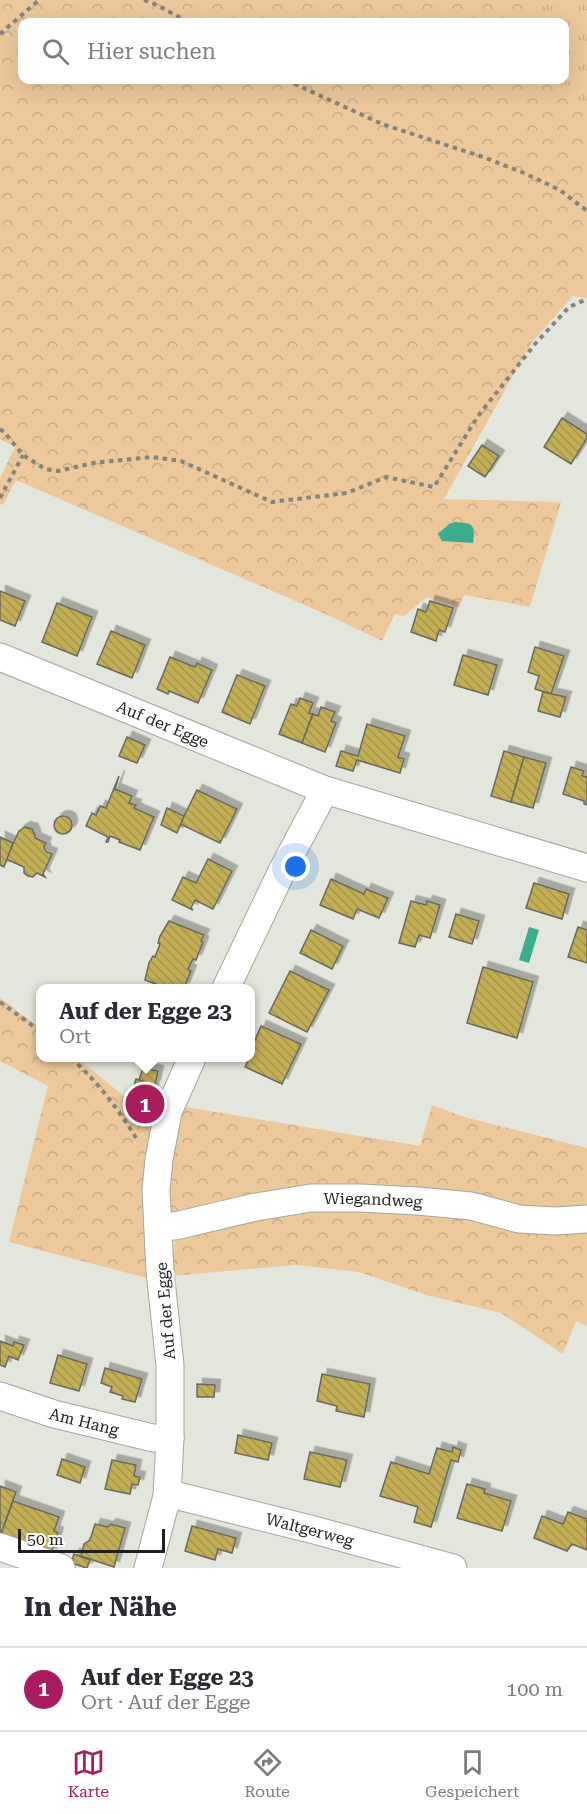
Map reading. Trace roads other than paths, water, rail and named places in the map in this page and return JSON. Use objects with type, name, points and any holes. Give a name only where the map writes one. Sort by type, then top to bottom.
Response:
[{"type":"street","name":"Auf der Egge","points":[[0,657],[325,790],[587,868]]},
{"type":"street","points":[[227,984],[282,871],[325,790]]},
{"type":"street","name":"Auf der Egge","points":[[148,1568],[167,1496],[170,1438],[170,1365],[160,1271],[156,1190],[168,1112],[190,1062]]},
{"type":"street","name":"Wiegandweg","points":[[158,1226],[175,1226],[256,1207],[311,1198],[360,1198],[471,1206],[519,1219],[555,1221],[587,1219]]},
{"type":"street","name":"Am Hang","points":[[0,1396],[54,1414],[153,1438],[170,1438]]},
{"type":"street","name":"Waltgerweg","points":[[167,1496],[178,1496],[314,1530],[453,1568]]},
{"type":"street","points":[[0,1546],[61,1568]]},
{"type":"place","name":"Auf der Egge 23","points":[[145,1104]]}]
